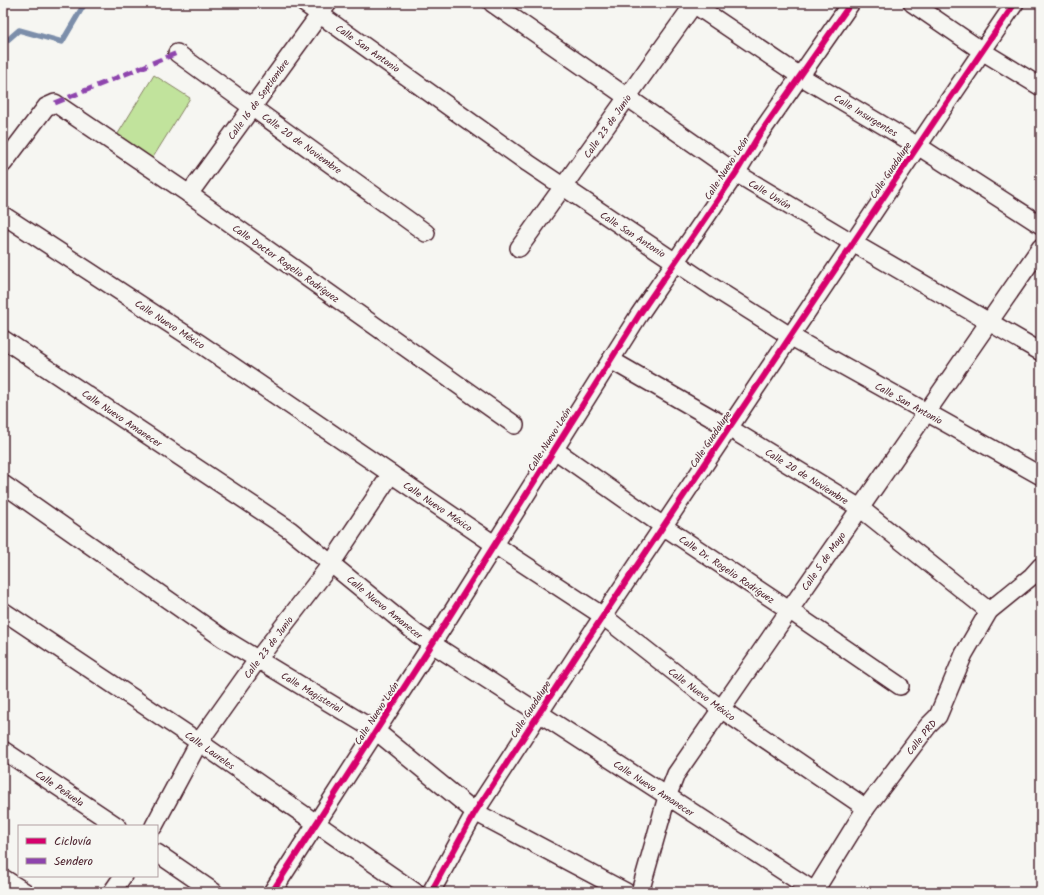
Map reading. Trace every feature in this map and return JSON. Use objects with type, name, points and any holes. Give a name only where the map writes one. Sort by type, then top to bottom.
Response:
[{"type":"street","name":"Calle San Antonio","points":[[304,3],[324,9],[563,188],[714,288],[790,336],[1041,476]]},
{"type":"street","name":"Calle Unión","points":[[492,3],[736,173],[1041,352]]},
{"type":"street","name":"Calle Nuevo León","points":[[272,892],[432,644],[639,316],[736,173],[759,135],[851,3]]},
{"type":"street","points":[[912,3],[982,52],[1041,87]]},
{"type":"street","name":"Calle Guadalupe","points":[[431,892],[475,812],[539,713],[790,336],[1016,3]]},
{"type":"street","name":"Calle 23 de Junio","points":[[519,248],[693,4]]},
{"type":"street","name":"Calle Insurgentes","points":[[693,4],[800,76],[918,146],[1041,225]]},
{"type":"street","name":"Calle 16 de Septiembre","points":[[189,194],[324,9]]},
{"type":"street","name":"Calle 20 de Noviembre","points":[[177,53],[426,233]]},
{"type":"street","name":"Calle Doctor Rogelio Rodríguez","points":[[3,164],[46,107],[55,103],[189,194],[515,425]]},
{"type":"street","name":"Calle Nuevo México","points":[[3,215],[199,343],[495,545],[603,616],[721,709],[866,808]]},
{"type":"street","name":"Calle 5 de Mayo","points":[[640,892],[667,797],[676,774],[1041,247]]},
{"type":"street","name":"Calle Nuevo Amanecer","points":[[3,339],[290,530],[417,634],[814,892]]},
{"type":"street","name":"Calle 20 de Noviembre","points":[[611,360],[729,428],[860,508],[989,611]]},
{"type":"street","name":"Calle Dr. Rogelio Rodríguez","points":[[555,450],[663,526],[900,686]]},
{"type":"street","name":"Calle 23 de Junio","points":[[155,825],[199,742],[258,659],[331,564],[390,474]]},
{"type":"street","name":"Calle Magisterial","points":[[3,484],[224,639],[376,731],[475,812],[626,892]]},
{"type":"street","name":"Calle PRD","points":[[814,892],[866,808],[928,726],[938,716],[964,654],[989,611],[1032,576],[1041,566]]},
{"type":"street","name":"Calle Laureles","points":[[3,610],[199,742],[415,892]]},
{"type":"street","name":"Calle Peñuela","points":[[3,750],[115,825]]},
{"type":"street","points":[[158,854],[214,892]]},
{"type":"street","points":[[112,892],[122,877]]},
{"type":"street","points":[[3,878],[25,892]]},
{"type":"green space","points":[[154,75],[190,98],[152,159],[116,137]]},
{"type":"waterway","points":[[3,44],[19,30],[62,42],[85,3]]},
{"type":"marked path","points":[[55,103],[177,53]]},
{"type":"cycle path","points":[[272,892],[434,641],[639,315],[736,173],[759,135],[851,3]]},
{"type":"cycle path","points":[[431,892],[475,812],[577,655],[1015,3]]}]
